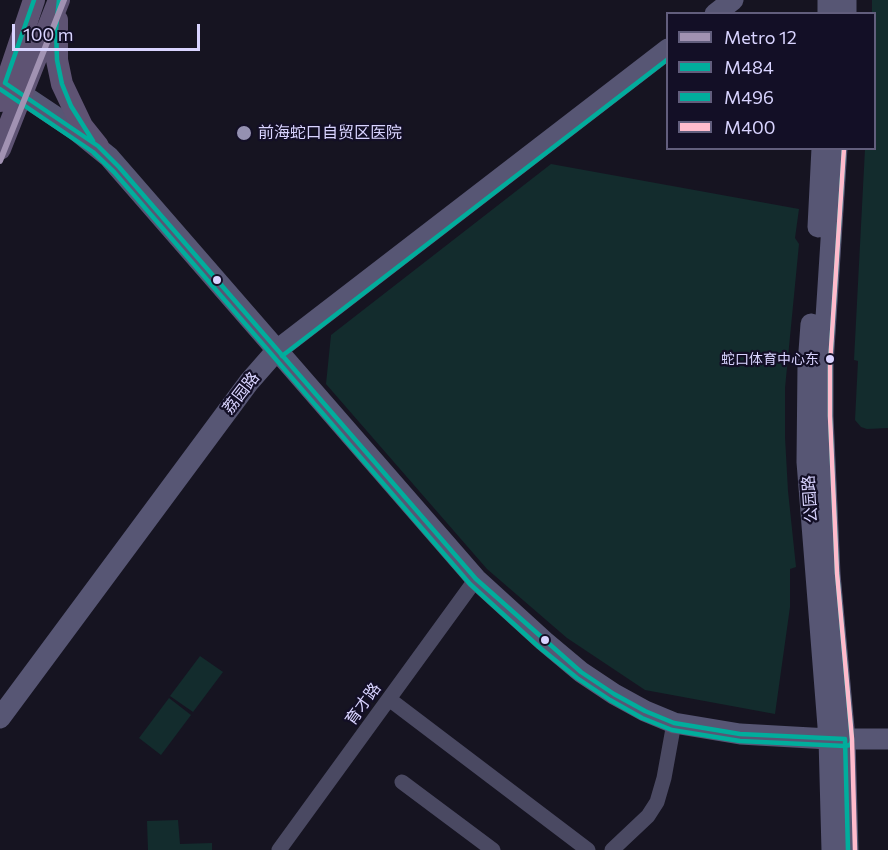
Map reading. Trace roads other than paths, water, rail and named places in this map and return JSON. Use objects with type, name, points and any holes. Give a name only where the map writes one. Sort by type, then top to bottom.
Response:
[{"type":"main road","points":[[0,149],[7,90],[34,0]]},
{"type":"main road","points":[[7,90],[59,0]]},
{"type":"main road","points":[[59,0],[56,29],[57,60],[62,84],[82,126],[98,146]]},
{"type":"street","points":[[718,12],[733,0]]},
{"type":"street","name":"荔园路","points":[[0,718],[249,382],[277,350],[666,52]]},
{"type":"street","points":[[7,90],[98,146],[147,199],[476,579],[544,642],[581,672],[614,694],[645,711],[674,723],[740,734],[888,739]]},
{"type":"street","name":"公园路","points":[[822,150],[808,365],[807,452],[815,574],[837,739],[848,850]]},
{"type":"street","name":"公园路","points":[[832,850],[837,739],[823,428],[823,364],[837,150]]},
{"type":"street","name":"育才路","points":[[279,850],[476,579]]},
{"type":"street","points":[[389,699],[588,850]]},
{"type":"street","points":[[612,850],[648,816],[657,802],[674,723]]},
{"type":"street","points":[[402,782],[493,850]]},
{"type":"metro line","name":"12","points":[[0,161],[64,0]]},
{"type":"place","name":"前海蛇口自贸区医院","points":[[244,133]]},
{"type":"place","name":"蛇口体育中心东","points":[[830,359]]}]
